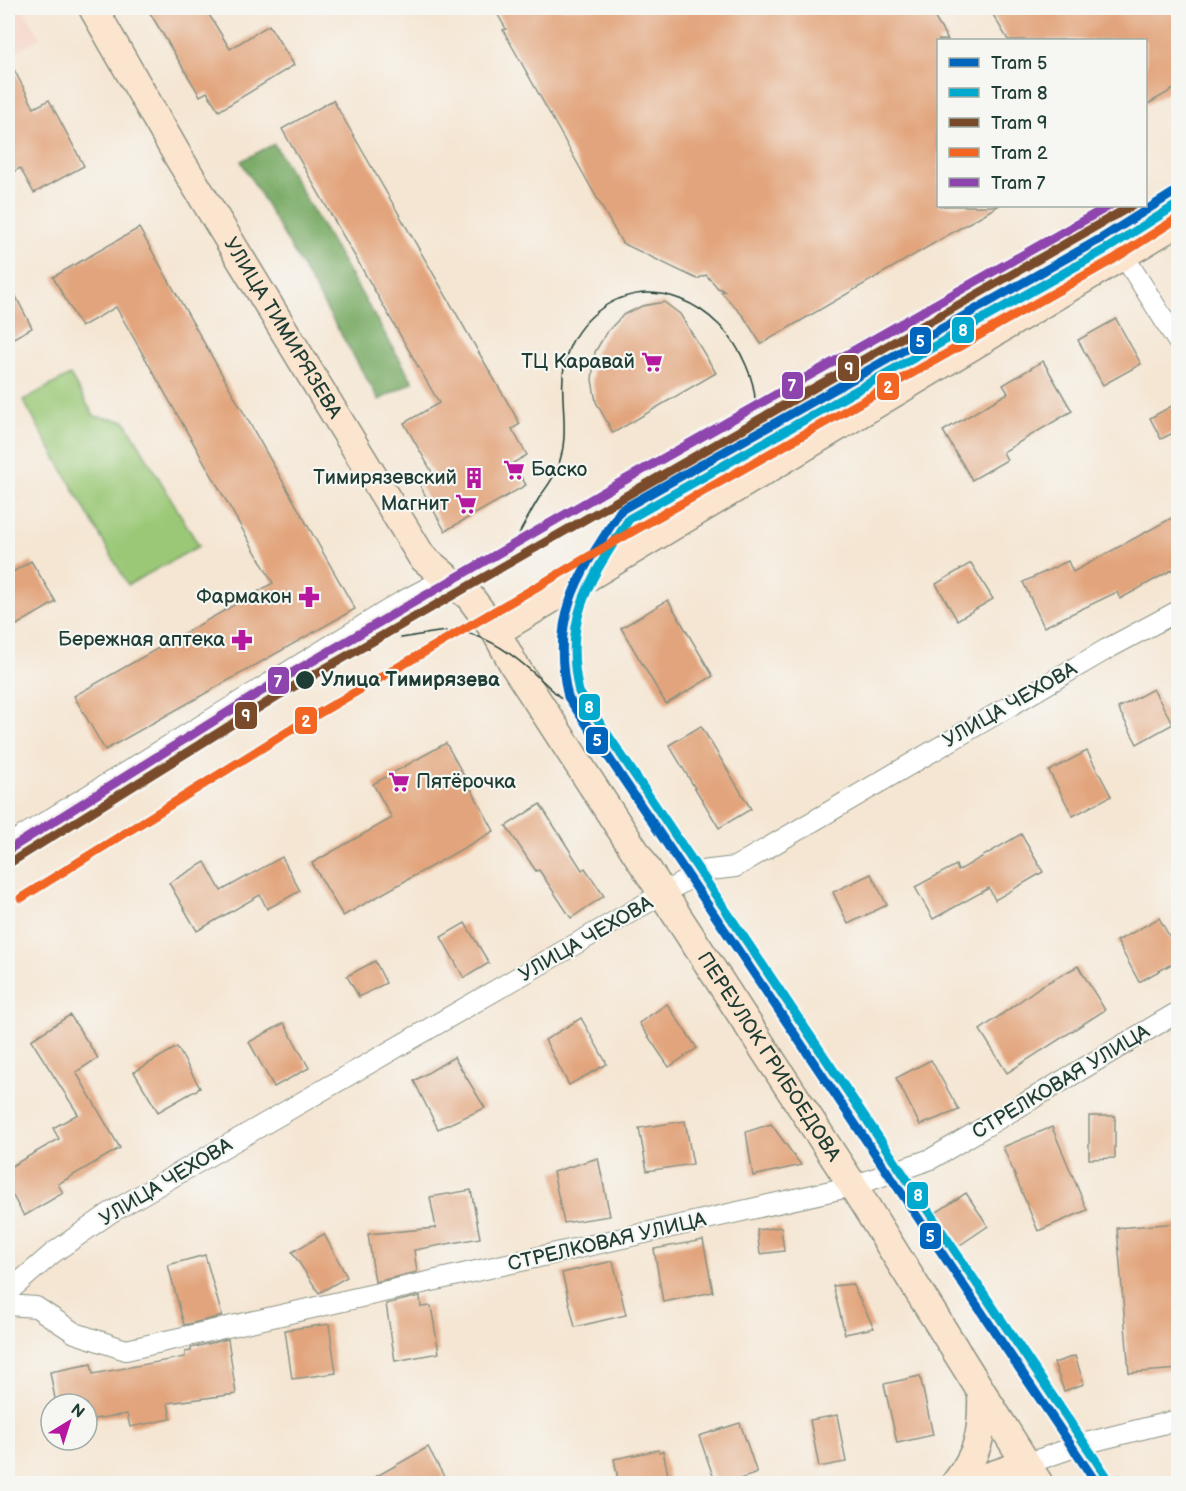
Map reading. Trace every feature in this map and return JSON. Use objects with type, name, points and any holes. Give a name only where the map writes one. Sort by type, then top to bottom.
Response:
[{"type":"street","name":"УЛИЦА ТИМИРЯЗЕВА","points":[[93,8],[179,158],[422,557],[470,597],[496,632]]},
{"type":"street","points":[[496,632],[1179,222]]},
{"type":"street","points":[[1124,256],[1179,342]]},
{"type":"street","points":[[8,845],[402,602],[446,578]]},
{"type":"street","name":"УЛИЦА ЧЕХОВА","points":[[8,1292],[53,1253],[110,1213],[702,871],[735,867],[1107,649],[1179,610]]},
{"type":"street","name":"ПЕРЕУЛОК ГРИБОЕДОВА","points":[[496,632],[514,664],[853,1186],[982,1394],[1004,1478]]},
{"type":"street","name":"СТРЕЛКОВАЯ УЛИЦА","points":[[8,1305],[36,1307],[75,1333],[126,1350],[853,1186],[931,1159],[1179,1012]]},
{"type":"street","points":[[954,1484],[972,1462],[979,1441],[983,1420],[982,1394]]},
{"type":"street","points":[[1004,1478],[1086,1443],[1179,1420]]},
{"type":"shaded area","points":[[8,8],[22,8],[41,38],[8,56]]},
{"type":"shaded area","points":[[459,8],[487,8],[466,19]]},
{"type":"green space","points":[[274,144],[413,382],[379,400],[241,161]]},
{"type":"green space","points":[[70,375],[94,416],[125,421],[199,546],[128,585],[23,400]]},
{"type":"building","points":[[147,8],[205,8],[230,49],[269,25],[294,65],[219,111],[207,92],[200,96]]},
{"type":"building","points":[[494,8],[929,8],[947,39],[937,39],[937,207],[996,207],[761,344],[744,317],[721,292],[725,291],[718,288],[706,275],[697,279],[622,243],[503,30],[506,29]]},
{"type":"building","points":[[989,8],[1179,8],[1179,86],[1147,104],[1147,39],[1007,39]]},
{"type":"building","points":[[8,58],[34,108],[49,100],[84,166],[34,193],[20,168],[8,175]]},
{"type":"building","points":[[333,100],[520,424],[512,429],[527,455],[513,463],[526,485],[445,531],[418,482],[433,474],[404,423],[439,403],[282,129]]},
{"type":"building","points":[[139,228],[355,609],[105,750],[74,696],[273,583],[116,307],[81,327],[53,277]]},
{"type":"building","points":[[8,281],[32,328],[8,341]]},
{"type":"building","name":"ТЦ Каравай","points":[[664,302],[680,314],[716,373],[613,433],[596,402],[592,380],[595,352],[606,333],[623,315],[642,306]]},
{"type":"building","points":[[1116,319],[1141,364],[1103,385],[1078,340]]},
{"type":"building","points":[[1043,361],[1072,411],[1003,452],[1007,460],[972,480],[943,431],[1008,393],[1003,385]]},
{"type":"building","points":[[1179,402],[1179,430],[1161,439],[1150,418]]},
{"type":"building","points":[[1179,514],[1179,566],[1120,599],[1117,592],[1044,627],[1023,582],[1068,561],[1073,572]]},
{"type":"building","points":[[31,561],[56,602],[8,630],[8,575]]},
{"type":"building","points":[[971,563],[993,599],[957,620],[936,584]]},
{"type":"building","points":[[668,600],[713,676],[666,704],[621,628]]},
{"type":"building","points":[[1153,689],[1173,724],[1137,744],[1118,708]]},
{"type":"building","points":[[701,726],[751,809],[719,828],[669,745]]},
{"type":"building","points":[[446,743],[494,831],[343,916],[312,863],[392,818],[373,784]]},
{"type":"building","points":[[1087,751],[1111,796],[1073,816],[1049,771]]},
{"type":"building","points":[[540,804],[582,870],[585,868],[604,896],[571,918],[506,826]]},
{"type":"building","points":[[1021,834],[1043,872],[995,900],[989,888],[933,919],[915,887],[956,865],[958,871]]},
{"type":"building","points":[[282,857],[300,891],[267,909],[260,895],[197,931],[169,883],[205,862],[221,891]]},
{"type":"building","points":[[871,874],[887,905],[848,924],[833,892]]},
{"type":"building","points":[[1159,918],[1179,953],[1179,960],[1139,982],[1117,941]]},
{"type":"building","points":[[465,923],[489,963],[464,978],[441,937]]},
{"type":"building","points":[[375,961],[386,983],[359,997],[347,976]]},
{"type":"building","points":[[1078,966],[1105,1010],[1007,1073],[980,1030],[1041,986]]},
{"type":"building","points":[[667,1004],[697,1048],[669,1067],[639,1023]]},
{"type":"building","points":[[70,1015],[98,1058],[76,1072],[120,1148],[58,1184],[63,1193],[24,1216],[8,1187],[8,1168],[59,1139],[53,1128],[78,1114],[31,1040]]},
{"type":"building","points":[[581,1018],[607,1064],[569,1085],[545,1040]]},
{"type":"building","points":[[284,1023],[309,1068],[274,1087],[249,1042]]},
{"type":"building","points":[[177,1047],[200,1088],[158,1112],[134,1072]]},
{"type":"building","points":[[454,1057],[485,1108],[438,1129],[414,1081]]},
{"type":"building","points":[[931,1060],[959,1110],[920,1125],[896,1078]]},
{"type":"building","points":[[1089,1116],[1115,1116],[1115,1158],[1089,1159]]},
{"type":"building","points":[[685,1121],[693,1164],[647,1171],[639,1128]]},
{"type":"building","points":[[771,1124],[801,1165],[753,1176],[746,1132]]},
{"type":"building","points":[[1052,1127],[1087,1210],[1038,1231],[1003,1147]]},
{"type":"building","points":[[598,1158],[610,1216],[564,1223],[553,1172]]},
{"type":"building","points":[[471,1190],[480,1238],[414,1250],[417,1272],[375,1282],[368,1234],[436,1228],[430,1197]]},
{"type":"building","points":[[966,1193],[988,1226],[957,1247],[934,1214]]},
{"type":"building","points":[[1179,1223],[1179,1369],[1129,1373],[1117,1228]]},
{"type":"building","points":[[781,1227],[784,1251],[760,1254],[757,1230]]},
{"type":"building","points":[[324,1234],[347,1277],[319,1293],[292,1252]]},
{"type":"building","points":[[703,1240],[713,1292],[663,1302],[654,1249]]},
{"type":"building","points":[[205,1255],[222,1316],[184,1325],[168,1265]]},
{"type":"building","points":[[613,1261],[626,1315],[575,1327],[562,1273]]},
{"type":"building","points":[[852,1284],[874,1328],[845,1334],[833,1286]]},
{"type":"building","points":[[420,1296],[421,1307],[431,1306],[439,1353],[395,1361],[386,1304]]},
{"type":"building","points":[[329,1324],[336,1373],[292,1379],[285,1330]]},
{"type":"building","points":[[228,1339],[236,1394],[168,1403],[171,1419],[130,1427],[127,1414],[99,1418],[99,1392],[54,1392],[50,1372],[91,1364],[93,1374],[185,1357],[185,1352],[191,1351],[191,1348]]},
{"type":"building","points":[[1075,1356],[1084,1384],[1064,1391],[1054,1363]]},
{"type":"building","points":[[920,1376],[933,1435],[897,1443],[884,1384]]},
{"type":"building","points":[[837,1415],[846,1462],[819,1467],[810,1420]]},
{"type":"building","points":[[740,1423],[757,1473],[726,1484],[716,1484],[699,1436]]},
{"type":"building","points":[[428,1447],[448,1484],[363,1484]]},
{"type":"building","points":[[663,1451],[670,1484],[619,1484],[614,1459]]},
{"type":"tram line","name":"5","points":[[1097,1484],[568,697],[563,668],[562,642],[565,619],[580,577],[621,510],[1102,238],[1178,190]]},
{"type":"tram line","name":"8","points":[[1107,1477],[579,692],[574,642],[583,600],[602,561],[629,519],[1108,248],[1178,204]]},
{"type":"tram line","name":"7","points":[[8,850],[273,684],[609,489],[1107,207]]},
{"type":"tram line","name":"9","points":[[8,864],[279,695],[1129,207]]},
{"type":"tram line","name":"2","points":[[21,898],[297,726],[633,531],[1114,259],[1178,218]]},
{"type":"tram line","points":[[811,386],[820,366],[848,347],[1035,242],[1052,234],[1069,240]]},
{"type":"tram line","points":[[506,558],[554,475],[562,451],[563,373],[567,354],[576,335],[592,316],[613,301],[636,294],[658,294],[680,299],[701,310],[719,325],[734,344],[746,365],[754,392],[753,419],[739,443]]},
{"type":"tram line","points":[[401,638],[451,631],[483,638],[513,656],[563,700]]},
{"type":"place","name":"ТЦ Каравай","points":[[652,362]]},
{"type":"place","name":"Баско","points":[[514,470]]},
{"type":"place","name":"Тимирязевский","points":[[474,478]]},
{"type":"place","name":"Магнит","points":[[466,504]]},
{"type":"place","name":"Фармакон","points":[[309,597]]},
{"type":"place","name":"Бережная аптека","points":[[242,640]]},
{"type":"place","name":"Улица Тимирязева","points":[[305,680]]},
{"type":"place","name":"Пятёрочка","points":[[399,782]]}]
